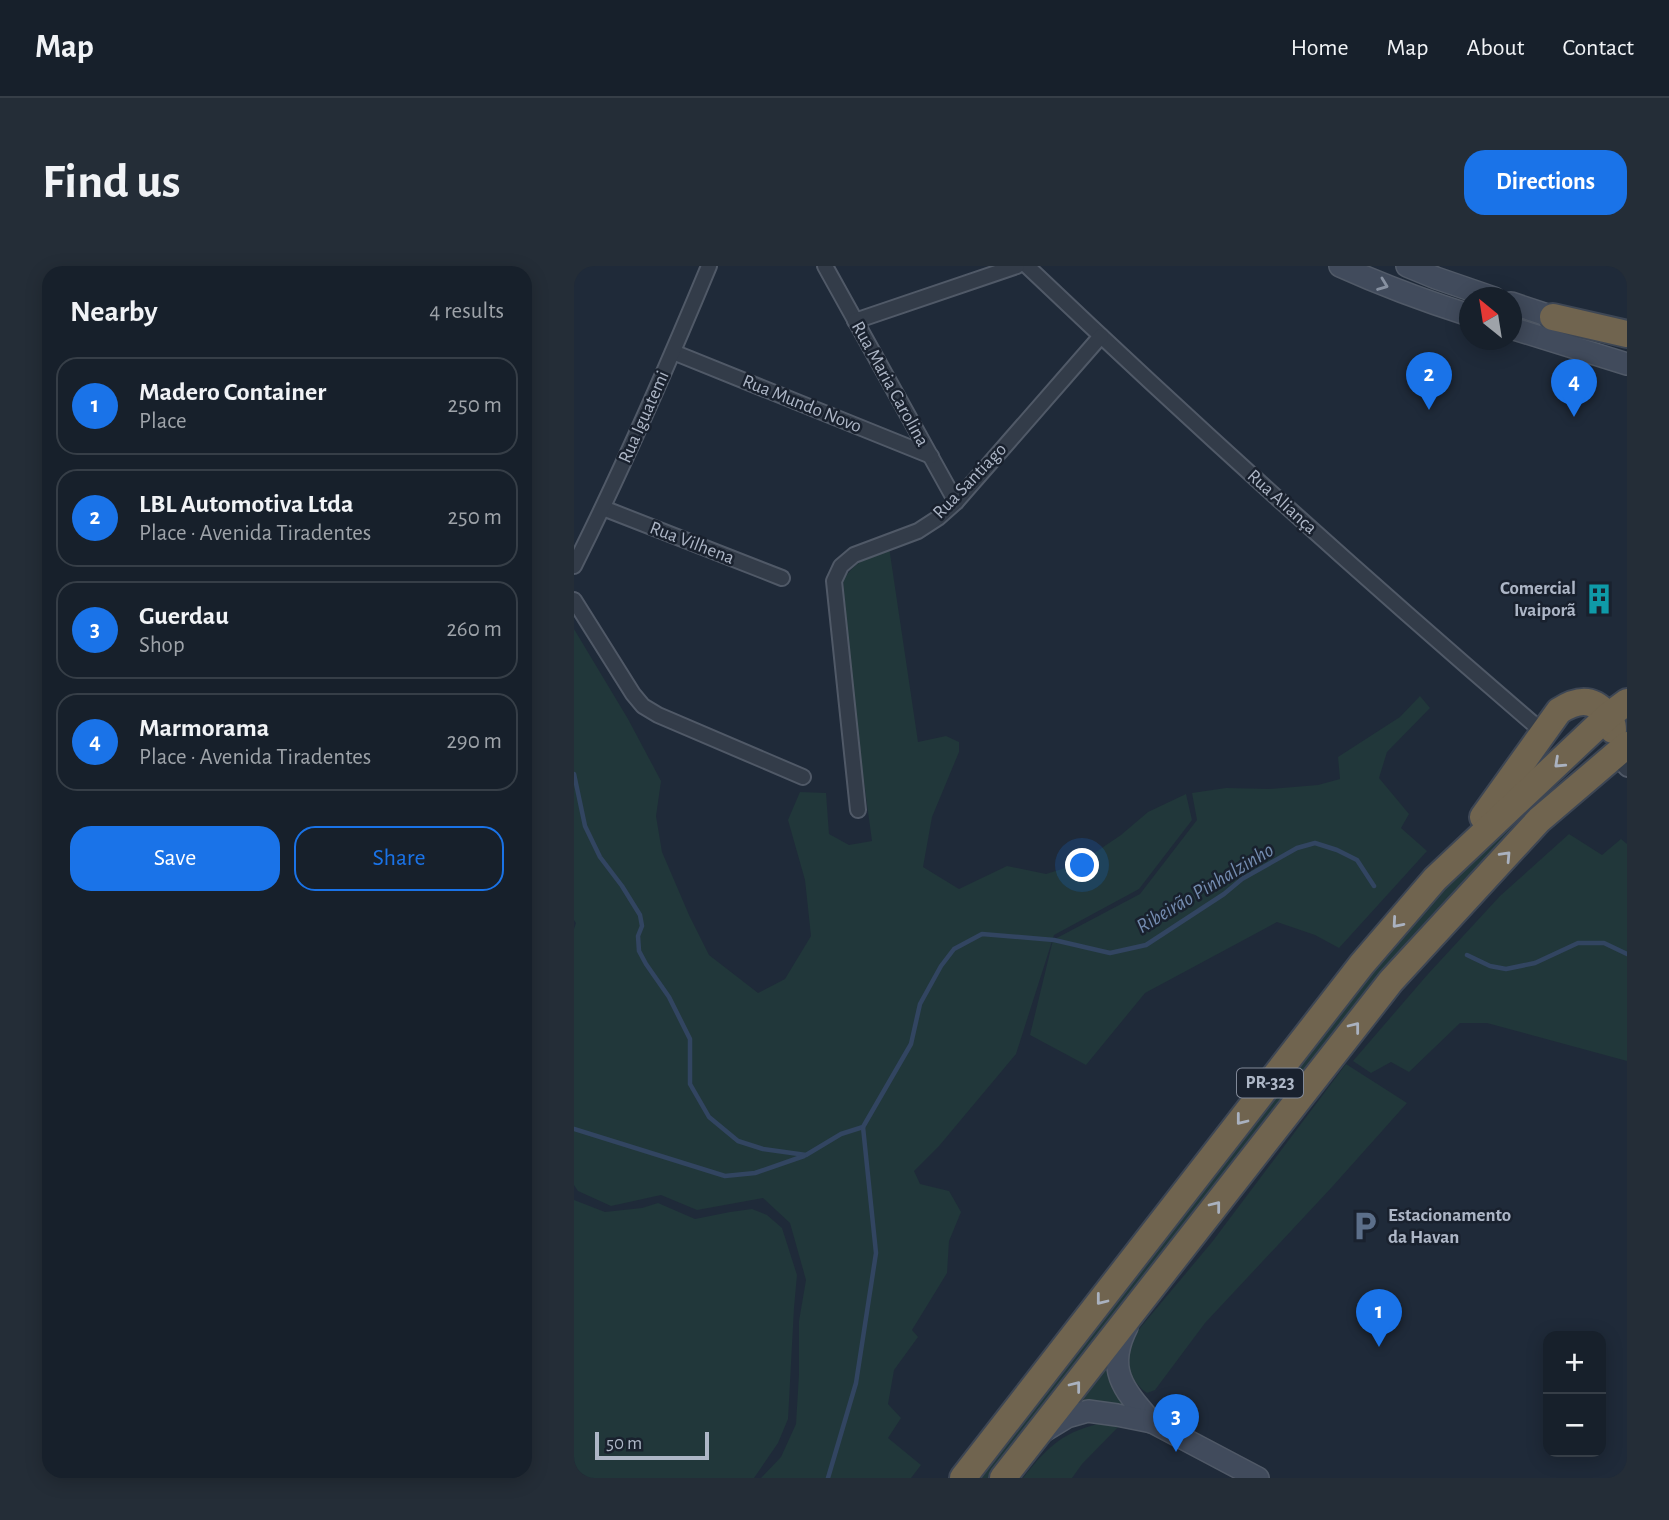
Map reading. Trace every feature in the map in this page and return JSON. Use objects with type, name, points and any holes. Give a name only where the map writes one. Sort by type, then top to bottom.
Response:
[{"type":"highway","points":[[1553,317],[1627,325]]},
{"type":"highway","points":[[1553,317],[1627,334]]},
{"type":"highway","points":[[1436,879],[1509,783],[1559,711],[1570,704],[1584,701],[1598,706],[1619,737]]},
{"type":"highway","name":"PR-323","points":[[1003,1478],[1391,981],[1609,741],[1619,737]]},
{"type":"highway","name":"PR-323","points":[[963,1478],[1362,964],[1436,879],[1619,737]]},
{"type":"main road","points":[[1340,266],[1427,302],[1459,312]]},
{"type":"main road","points":[[1407,266],[1462,287]]},
{"type":"main road","points":[[1427,302],[1436,278]]},
{"type":"main road","points":[[1522,307],[1553,317]]},
{"type":"main road","points":[[1522,332],[1627,365]]},
{"type":"main road","points":[[1136,1309],[1120,1339],[1117,1364],[1121,1380],[1130,1397],[1152,1422]]},
{"type":"main road","points":[[1036,1436],[1067,1417],[1088,1411],[1117,1415],[1152,1422],[1258,1478]]},
{"type":"street","name":"Rua Iguatemi","points":[[574,566],[603,508],[709,266]]},
{"type":"street","name":"Rua Maria Carolina","points":[[825,266],[956,502]]},
{"type":"street","points":[[855,321],[1017,266]]},
{"type":"street","name":"Rua Aliança","points":[[1027,266],[1412,620],[1543,732]]},
{"type":"street","name":"Rua Santiago","points":[[858,810],[834,581],[841,566],[854,555],[918,531],[938,518],[956,502],[1101,336]]},
{"type":"street","name":"Rua Mundo Novo","points":[[673,352],[931,457]]},
{"type":"street","name":"Rua Vilhena","points":[[603,508],[782,578]]},
{"type":"street","points":[[574,600],[643,706],[803,778]]},
{"type":"green space","points":[[889,547],[918,742],[946,736],[959,742],[959,752],[932,817],[923,867],[959,889],[1007,866],[1046,874],[1078,864],[1121,835],[1148,812],[1186,794],[1192,820],[1139,889],[1054,935],[1016,1054],[939,1146],[914,1171],[920,1184],[949,1191],[961,1212],[949,1241],[947,1273],[912,1330],[918,1337],[894,1370],[888,1404],[901,1418],[888,1438],[921,1465],[911,1478],[761,1478],[781,1457],[796,1424],[799,1321],[806,1280],[790,1223],[763,1198],[697,1210],[661,1195],[611,1206],[578,1191],[574,1185],[574,629],[628,719],[661,781],[656,816],[662,852],[709,955],[758,993],[785,979],[811,936],[805,880],[788,820],[800,792],[826,793],[829,834],[849,845],[872,841],[854,708],[843,580],[869,556]]},
{"type":"green space","points":[[1420,696],[1430,708],[1387,752],[1379,778],[1409,814],[1401,828],[1427,851],[1339,948],[1315,935],[1277,922],[1145,993],[1086,1065],[1030,1035],[1053,940],[1140,894],[1197,820],[1192,793],[1226,788],[1270,789],[1318,785],[1340,779],[1338,757],[1400,717]]},
{"type":"green space","points":[[1596,742],[1594,748],[1526,812],[1393,965],[992,1478],[973,1478],[1280,1084],[1445,882]]},
{"type":"green space","points":[[1569,834],[1602,855],[1621,839],[1627,844],[1627,1061],[1487,1023],[1460,1023],[1409,1072],[1391,1062],[1371,1073],[1353,1061],[1500,896]]},
{"type":"green space","points":[[1346,1064],[1407,1103],[1205,1323],[1155,1390],[1147,1393],[1134,1380],[1129,1366],[1129,1351],[1135,1334],[1212,1242]]},
{"type":"green space","points":[[574,1200],[605,1212],[642,1208],[658,1203],[695,1219],[752,1209],[767,1215],[782,1228],[797,1275],[788,1419],[778,1443],[754,1478],[574,1478]]},
{"type":"green space","points":[[1106,1368],[1125,1407],[1080,1403]]},
{"type":"green space","points":[[1106,1422],[1122,1423],[1072,1478],[1023,1478],[1059,1441],[1079,1430]]},
{"type":"waterway","name":"Ribeirão Pinhalzinho","points":[[574,774],[585,826],[600,857],[640,915],[642,926],[638,936],[639,951],[669,997],[690,1039],[690,1084],[709,1117],[738,1141],[763,1149],[806,1155],[841,1134],[863,1127],[911,1044],[920,1004],[941,966],[954,949],[982,934],[1054,940],[1110,953],[1146,945],[1224,894],[1242,879],[1297,848],[1315,843],[1357,860],[1374,886]]},
{"type":"waterway","name":"Ribeirão Pinhalzinho","points":[[1467,955],[1490,966],[1506,969],[1535,963],[1578,943],[1604,943],[1627,954]]},
{"type":"waterway","points":[[828,1478],[856,1383],[876,1253],[863,1127]]},
{"type":"waterway","points":[[574,1129],[725,1176],[755,1173],[804,1156]]},
{"type":"place","name":"LBL Automotiva Ltda","points":[[1429,410]]},
{"type":"place","name":"Marmorama","points":[[1574,417]]},
{"type":"place","name":"Comercial Ivaiporã","points":[[1599,599]]},
{"type":"place","name":"Estacionamento da Havan","points":[[1365,1226]]},
{"type":"place","name":"Madero Container","points":[[1379,1347]]},
{"type":"place","name":"Guerdau","points":[[1176,1452]]}]
